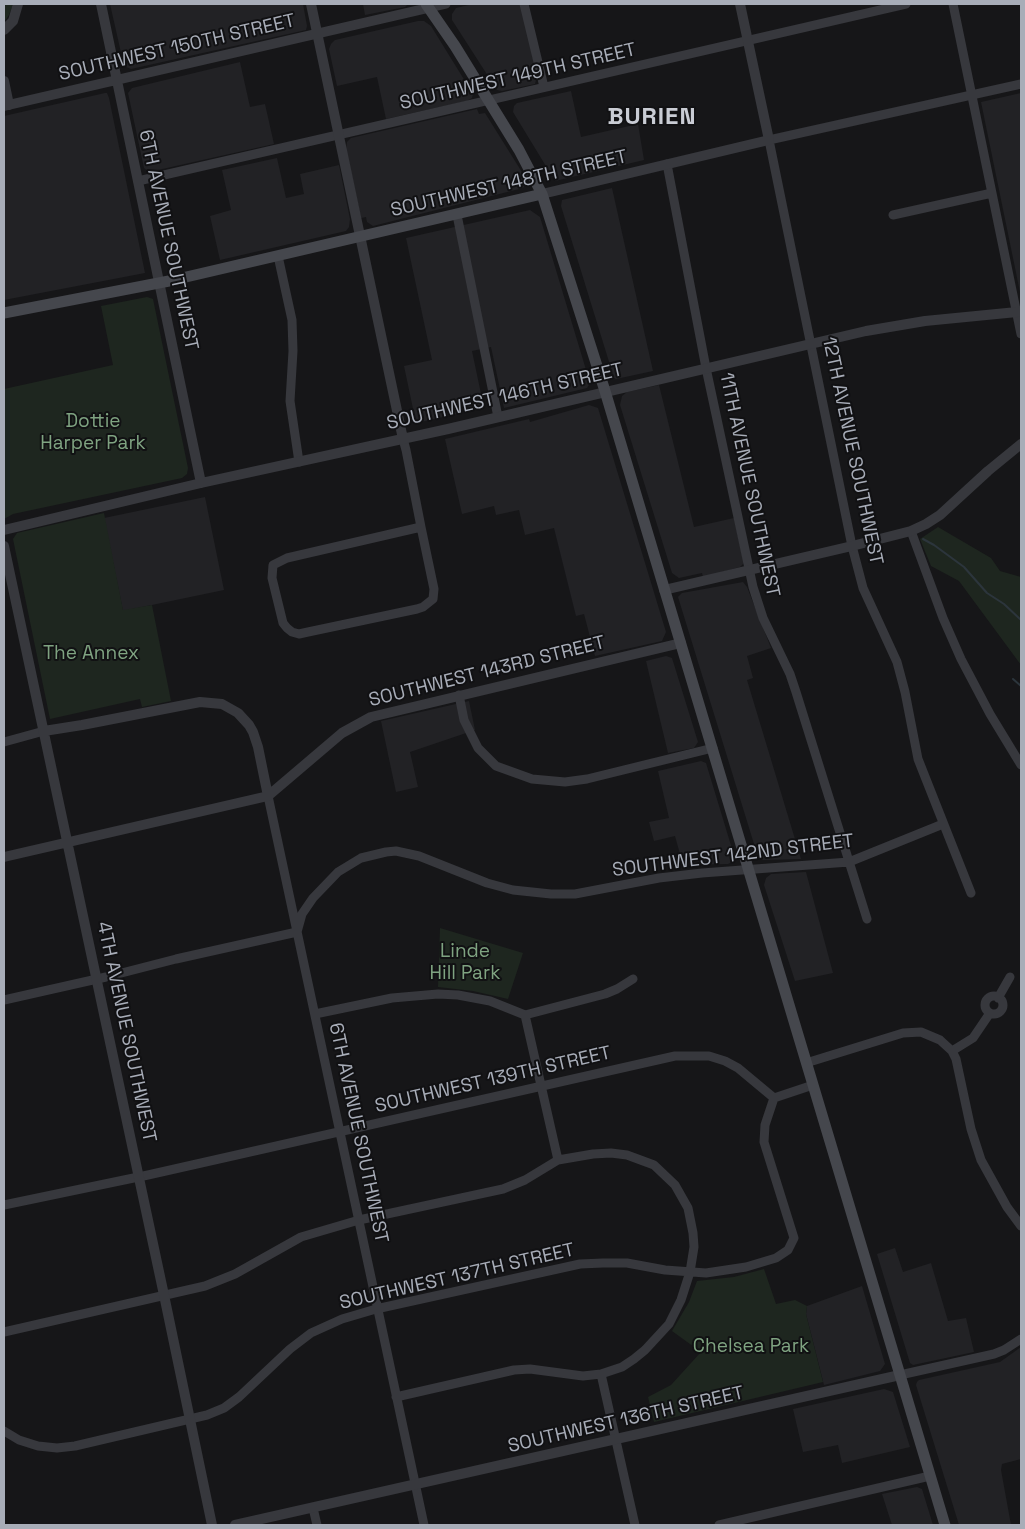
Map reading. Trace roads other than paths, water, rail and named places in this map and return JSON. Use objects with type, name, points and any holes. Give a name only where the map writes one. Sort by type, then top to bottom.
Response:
[{"type":"main road","points":[[427,6],[455,46],[519,150],[542,194],[605,391],[945,1525]]},
{"type":"main road","name":"SOUTHWEST 148TH STREET","points":[[4,314],[278,256],[542,194]]},
{"type":"street","points":[[4,30],[13,21],[18,4]]},
{"type":"street","name":"6TH AVENUE SOUTHWEST","points":[[101,4],[201,483]]},
{"type":"street","points":[[312,4],[403,439],[421,527],[434,597],[417,609],[299,634],[292,632],[283,623],[272,578],[274,565],[286,558],[421,527]]},
{"type":"street","name":"SOUTHWEST 150TH STREET","points":[[6,106],[318,35],[427,6],[446,4]]},
{"type":"street","points":[[524,4],[544,88]]},
{"type":"street","name":"12TH AVENUE SOUTHWEST","points":[[740,4],[852,546],[863,588],[899,668],[918,759],[971,893]]},
{"type":"street","name":"SOUTHWEST 149TH STREET","points":[[138,181],[906,4]]},
{"type":"street","points":[[953,4],[1021,334]]},
{"type":"street","points":[[4,81],[6,106]]},
{"type":"street","name":"SOUTHWEST 148TH STREET","points":[[542,194],[769,140],[1021,84]]},
{"type":"street","name":"11TH AVENUE SOUTHWEST","points":[[666,164],[706,368],[749,571],[760,610],[786,665],[796,692],[867,919]]},
{"type":"street","points":[[893,215],[992,193]]},
{"type":"street","points":[[457,215],[498,417]]},
{"type":"street","points":[[278,256],[292,320],[291,407],[299,462]]},
{"type":"street","name":"SOUTHWEST 146TH STREET","points":[[4,530],[201,483],[403,439],[897,324],[1017,312]]},
{"type":"street","points":[[664,590],[910,531],[940,515],[982,476],[1021,444]]},
{"type":"street","points":[[910,531],[961,660],[1021,766]]},
{"type":"street","name":"4TH AVENUE SOUTHWEST","points":[[4,546],[212,1525]]},
{"type":"street","name":"SOUTHWEST 143RD STREET","points":[[4,857],[268,796],[342,733],[371,717],[681,644]]},
{"type":"street","points":[[459,695],[464,720],[478,748],[496,766],[532,779],[565,782],[587,779],[713,748]]},
{"type":"street","name":"6TH AVENUE SOUTHWEST","points":[[44,731],[207,701],[222,704],[238,713],[249,725],[258,748],[341,1132],[376,1309],[424,1525]]},
{"type":"street","points":[[4,742],[44,731]]},
{"type":"street","name":"SOUTHWEST 142ND STREET","points":[[297,932],[302,914],[313,898],[338,872],[361,858],[386,852],[407,853],[419,856],[500,887],[527,893],[575,894],[659,878],[849,862],[943,824]]},
{"type":"street","points":[[4,1000],[297,932]]},
{"type":"street","points":[[952,1051],[972,1038],[990,1013],[985,1006],[987,1000],[992,997],[998,998],[1010,977]]},
{"type":"street","points":[[315,1014],[392,998],[438,994],[458,995],[490,1001],[525,1015],[606,994],[617,990],[633,979]]},
{"type":"street","points":[[525,1015],[558,1160]]},
{"type":"street","points":[[806,1063],[912,1032],[931,1035],[940,1040],[952,1051],[960,1071],[971,1128],[981,1160],[1007,1207],[1021,1226]]},
{"type":"street","name":"SOUTHWEST 139TH STREET","points":[[4,1205],[139,1177],[675,1056],[709,1056],[738,1068],[774,1098]]},
{"type":"street","points":[[774,1098],[812,1085]]},
{"type":"street","name":"SOUTHWEST 137TH STREET","points":[[4,1431],[19,1440],[38,1446],[57,1448],[75,1446],[207,1415],[224,1408],[239,1397],[290,1349],[311,1333],[342,1319],[376,1309],[580,1264],[603,1262],[627,1263],[664,1270],[690,1272],[724,1271],[776,1258],[788,1250],[794,1238],[764,1142],[765,1126],[774,1098]]},
{"type":"street","points":[[4,1332],[218,1282],[302,1237],[359,1220],[502,1189],[525,1180],[558,1160],[593,1154],[611,1153],[626,1155],[654,1165],[665,1174],[682,1194],[692,1221],[694,1247],[690,1272],[681,1300],[669,1324],[646,1350],[634,1359],[622,1367],[601,1374],[583,1376],[530,1369],[514,1370],[396,1397]]},
{"type":"street","name":"SOUTHWEST 136TH STREET","points":[[234,1525],[994,1354],[1021,1339]]},
{"type":"street","points":[[601,1374],[634,1525]]},
{"type":"street","points":[[719,1525],[930,1476]]},
{"type":"street","points":[[313,1508],[316,1525]]},
{"type":"waterway","points":[[923,539],[964,567],[987,593],[1004,604],[1021,620]]},
{"type":"waterway","points":[[1013,679],[1021,686]]},
{"type":"district","name":"BURIEN","points":[[652,117]]},
{"type":"park label","name":"Dottie Harper Park","points":[[93,433]]},
{"type":"park label","name":"The Annex","points":[[91,654]]},
{"type":"park label","name":"Linde Hill Park","points":[[465,963]]},
{"type":"park label","name":"Chelsea Park","points":[[751,1347]]}]
